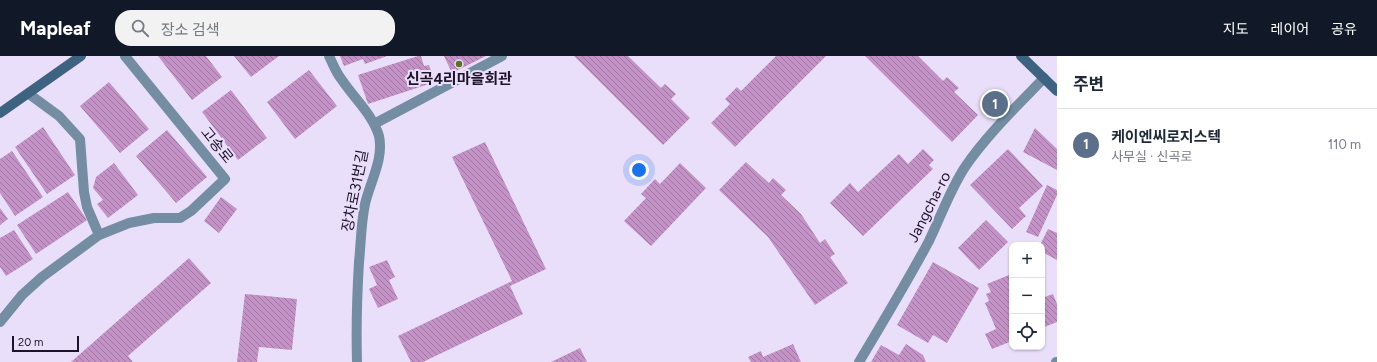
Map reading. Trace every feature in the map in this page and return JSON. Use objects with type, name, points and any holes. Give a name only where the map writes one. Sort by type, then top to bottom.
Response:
[{"type":"street","points":[[0,113],[30,94],[81,56]]},
{"type":"street","points":[[1021,56],[1057,91]]},
{"type":"lane","name":"고송로","points":[[0,322],[22,295],[42,277],[99,235],[130,223],[154,218],[180,218],[192,211],[224,179],[125,56]]},
{"type":"lane","points":[[329,56],[341,79],[374,124],[502,56]]},
{"type":"lane","name":"Jangcha-ro","points":[[859,362],[901,292],[930,239],[951,192],[966,167],[986,141],[1044,78]]},
{"type":"lane","points":[[30,94],[59,116],[80,139],[84,192],[87,207],[99,235]]},
{"type":"lane","name":"장차로31번길","points":[[357,362],[357,305],[361,238],[365,204],[375,173],[380,150],[379,136],[374,124]]},
{"type":"building","points":[[158,56],[206,56],[222,77],[192,100]]},
{"type":"building","points":[[234,56],[279,56],[251,77]]},
{"type":"building","points":[[340,56],[387,56],[365,64],[363,59],[344,66]]},
{"type":"building","points":[[421,56],[424,66],[429,65],[435,82],[368,104],[358,75]]},
{"type":"building","name":"신곡4리마을회관","points":[[444,56],[486,56],[452,73]]},
{"type":"building","points":[[574,56],[628,56],[661,88],[665,84],[676,94],[671,99],[690,118],[663,145]]},
{"type":"building","points":[[776,56],[826,56],[735,147],[711,123],[730,104],[725,99],[737,87],[741,91]]},
{"type":"building","points":[[865,56],[918,56],[943,81],[947,77],[959,88],[954,92],[978,115],[952,142]]},
{"type":"building","points":[[309,70],[337,106],[295,139],[267,102]]},
{"type":"building","points":[[109,82],[149,129],[120,153],[80,106]]},
{"type":"building","points":[[231,90],[267,138],[238,160],[202,112]]},
{"type":"building","points":[[43,127],[75,175],[47,194],[15,147]]},
{"type":"building","points":[[1035,128],[1057,149],[1057,170],[1023,152]]},
{"type":"building","points":[[167,130],[207,177],[176,203],[136,156]]},
{"type":"building","points":[[485,142],[546,269],[510,286],[523,314],[423,362],[411,362],[398,336],[512,281],[452,157]]},
{"type":"building","points":[[923,149],[934,160],[929,165],[933,169],[863,236],[830,203],[850,183],[858,192],[899,154],[908,164]]},
{"type":"building","points":[[1008,149],[1043,186],[1019,208],[1026,216],[1012,229],[970,185]]},
{"type":"building","points":[[12,151],[43,197],[15,216],[0,193],[0,159]]},
{"type":"building","points":[[746,162],[769,183],[773,178],[786,190],[781,195],[801,214],[820,243],[825,239],[835,254],[830,257],[848,283],[815,305],[768,237],[719,190]]},
{"type":"building","points":[[114,163],[138,195],[108,218],[97,204],[103,200],[93,188],[96,177]]},
{"type":"building","points":[[680,163],[706,188],[651,246],[624,221],[646,198],[641,194],[655,179],[660,184]]},
{"type":"building","points":[[1047,185],[1057,190],[1057,195],[1038,237],[1026,232]]},
{"type":"building","points":[[68,192],[87,220],[36,254],[17,225]]},
{"type":"building","points":[[221,197],[237,209],[219,233],[204,221]]},
{"type":"building","points":[[0,208],[8,219],[0,225]]},
{"type":"building","points":[[986,220],[1008,242],[979,270],[958,248]]},
{"type":"building","points":[[1048,229],[1057,233],[1057,260],[1045,254],[1045,242],[1042,242]]},
{"type":"building","points":[[14,230],[33,259],[6,276],[0,267],[0,238]]},
{"type":"building","points":[[189,258],[211,283],[128,356],[133,362],[71,362]]},
{"type":"building","points":[[387,260],[395,277],[389,280],[398,299],[378,308],[369,289],[377,285],[369,267]]},
{"type":"building","points":[[933,262],[979,288],[947,343],[933,335],[928,343],[897,325]]},
{"type":"building","points":[[1009,275],[1009,342],[992,349],[985,334],[996,329],[985,303],[989,301],[986,294],[991,292],[987,284]]},
{"type":"building","points":[[245,294],[297,299],[292,350],[259,347],[257,362],[237,362]]},
{"type":"building","points":[[1053,294],[1057,304],[1057,322],[1045,327],[1045,314],[1045,297]]},
{"type":"building","points":[[793,344],[801,362],[751,362],[748,357],[761,351],[763,357]]},
{"type":"building","points":[[906,344],[923,355],[926,362],[871,362],[881,345],[899,355]]},
{"type":"building","points":[[580,348],[587,362],[551,362]]},
{"type":"place","name":"신곡4리마을회관","points":[[459,64]]},
{"type":"place","name":"케이엔씨로지스텍","points":[[995,104]]}]
